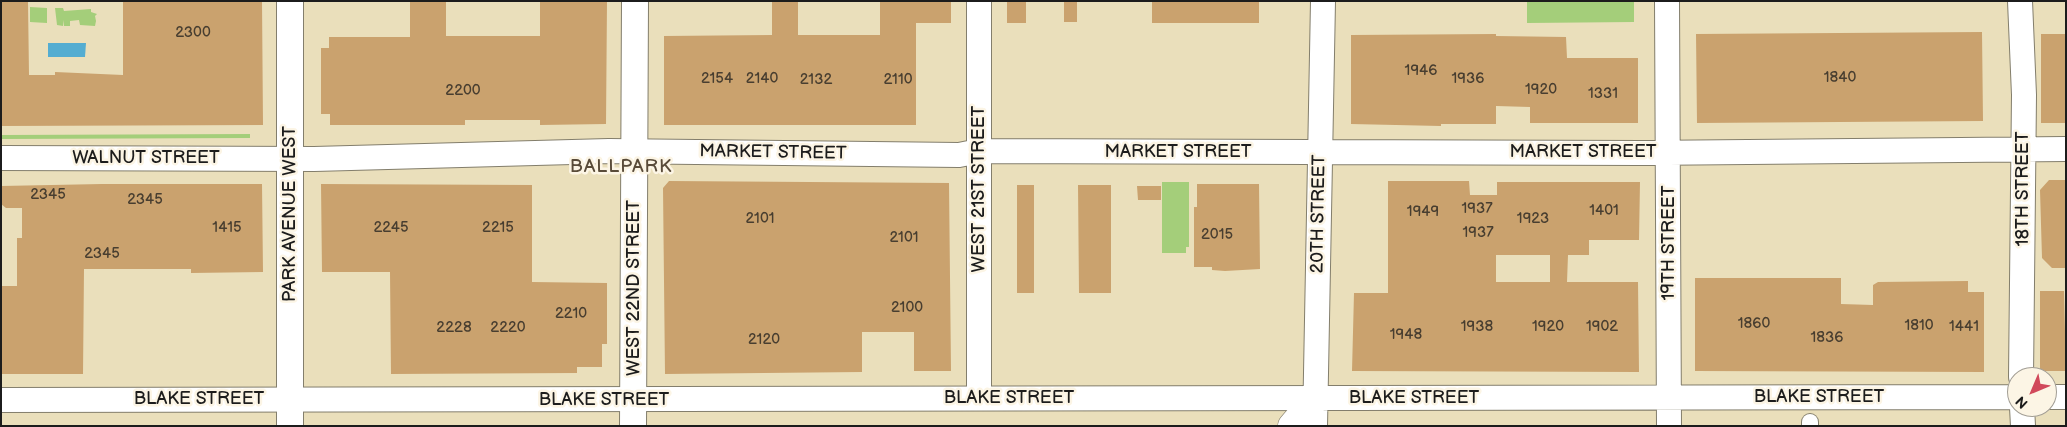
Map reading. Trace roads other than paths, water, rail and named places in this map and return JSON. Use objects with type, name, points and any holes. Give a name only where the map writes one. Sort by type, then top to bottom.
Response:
[{"type":"highway","points":[[1292,426],[1316,398]]},
{"type":"main road","name":"PARK AVENUE WEST","points":[[290,1],[290,426]]},
{"type":"main road","name":"WEST 22ND STREET","points":[[633,426],[635,1]]},
{"type":"main road","name":"WEST 21ST STREET","points":[[979,1],[979,387]]},
{"type":"main road","name":"20TH STREET","points":[[1316,426],[1324,1]]},
{"type":"main road","name":"19TH STREET","points":[[1667,1],[1669,426]]},
{"type":"main road","name":"18TH STREET","points":[[2020,1],[2024,95],[2022,149],[2022,367]]},
{"type":"main road","name":"MARKET STREET","points":[[290,158],[635,151],[959,155],[979,151],[1668,152],[2066,149]]},
{"type":"main road","name":"WALNUT STREET","points":[[1,158],[290,158]]},
{"type":"main road","name":"BLAKE STREET","points":[[1,400],[633,400],[979,387],[1316,398],[2007,397]]},
{"type":"water","points":[[48,43],[86,43],[85,57],[48,57]]},
{"type":"district","name":"BALLPARK","points":[[621,167]]}]
